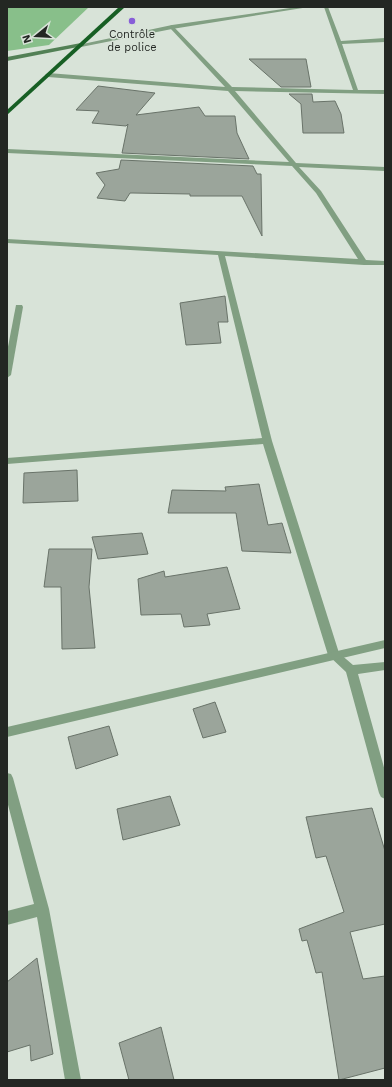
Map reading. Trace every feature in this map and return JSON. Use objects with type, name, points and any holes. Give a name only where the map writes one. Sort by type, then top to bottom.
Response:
[{"type":"highway","points":[[7,113],[122,7]]},
{"type":"main road","points":[[7,58],[81,45]]},
{"type":"street","points":[[81,45],[172,28],[307,7]]},
{"type":"street","points":[[326,7],[356,91]]},
{"type":"street","points":[[172,28],[230,89],[294,165],[319,192],[364,263]]},
{"type":"street","points":[[339,43],[385,40]]},
{"type":"street","points":[[48,75],[230,89],[385,92]]},
{"type":"street","points":[[7,151],[385,169]]},
{"type":"street","points":[[7,241],[385,264]]},
{"type":"street","points":[[220,254],[267,440],[334,656],[351,670],[385,793]]},
{"type":"street","points":[[7,375],[19,307]]},
{"type":"street","points":[[7,461],[267,440]]},
{"type":"street","points":[[7,732],[385,644]]},
{"type":"street","points":[[351,670],[385,666]]},
{"type":"street","points":[[7,778],[42,909],[73,1080]]},
{"type":"street","points":[[7,918],[42,909]]},
{"type":"green space","points":[[7,7],[89,7],[49,45],[7,51]]},
{"type":"building","points":[[249,59],[306,59],[311,87],[281,87]]},
{"type":"building","points":[[98,86],[155,93],[136,115],[199,107],[205,116],[235,116],[237,133],[249,159],[122,153],[128,124],[126,126],[92,123],[99,111],[76,110]]},
{"type":"building","points":[[289,94],[312,94],[313,102],[335,101],[341,114],[344,133],[303,133],[301,104]]},
{"type":"building","points":[[121,160],[253,166],[257,174],[261,174],[262,236],[242,196],[190,196],[190,194],[130,193],[125,201],[97,198],[105,185],[96,173],[119,169]]},
{"type":"building","points":[[225,296],[228,322],[218,322],[221,343],[186,345],[180,303]]},
{"type":"building","points":[[77,470],[78,501],[23,503],[24,473]]},
{"type":"building","points":[[259,484],[268,525],[282,523],[291,553],[242,551],[236,513],[168,513],[172,490],[226,491],[225,487]]},
{"type":"building","points":[[142,533],[148,554],[98,559],[92,537]]},
{"type":"building","points":[[49,549],[92,549],[89,587],[95,648],[62,649],[61,587],[44,587]]},
{"type":"building","points":[[227,567],[240,609],[207,614],[210,625],[184,627],[181,614],[141,615],[138,579],[164,571],[165,577]]},
{"type":"building","points":[[215,702],[226,732],[203,738],[193,709]]},
{"type":"building","points":[[109,726],[118,755],[76,769],[68,737]]},
{"type":"building","points":[[170,796],[180,825],[123,840],[117,809]]},
{"type":"building","points":[[372,808],[385,851],[385,924],[350,932],[363,979],[385,976],[385,1068],[339,1080],[322,972],[316,973],[307,940],[302,941],[299,929],[344,912],[326,856],[316,858],[306,817]]},
{"type":"building","points":[[37,958],[53,1054],[31,1061],[30,1045],[7,1052],[7,982]]},
{"type":"building","points":[[161,1027],[174,1080],[129,1080],[119,1043]]},
{"type":"place","name":"Contrôle de police","points":[[132,21]]}]
